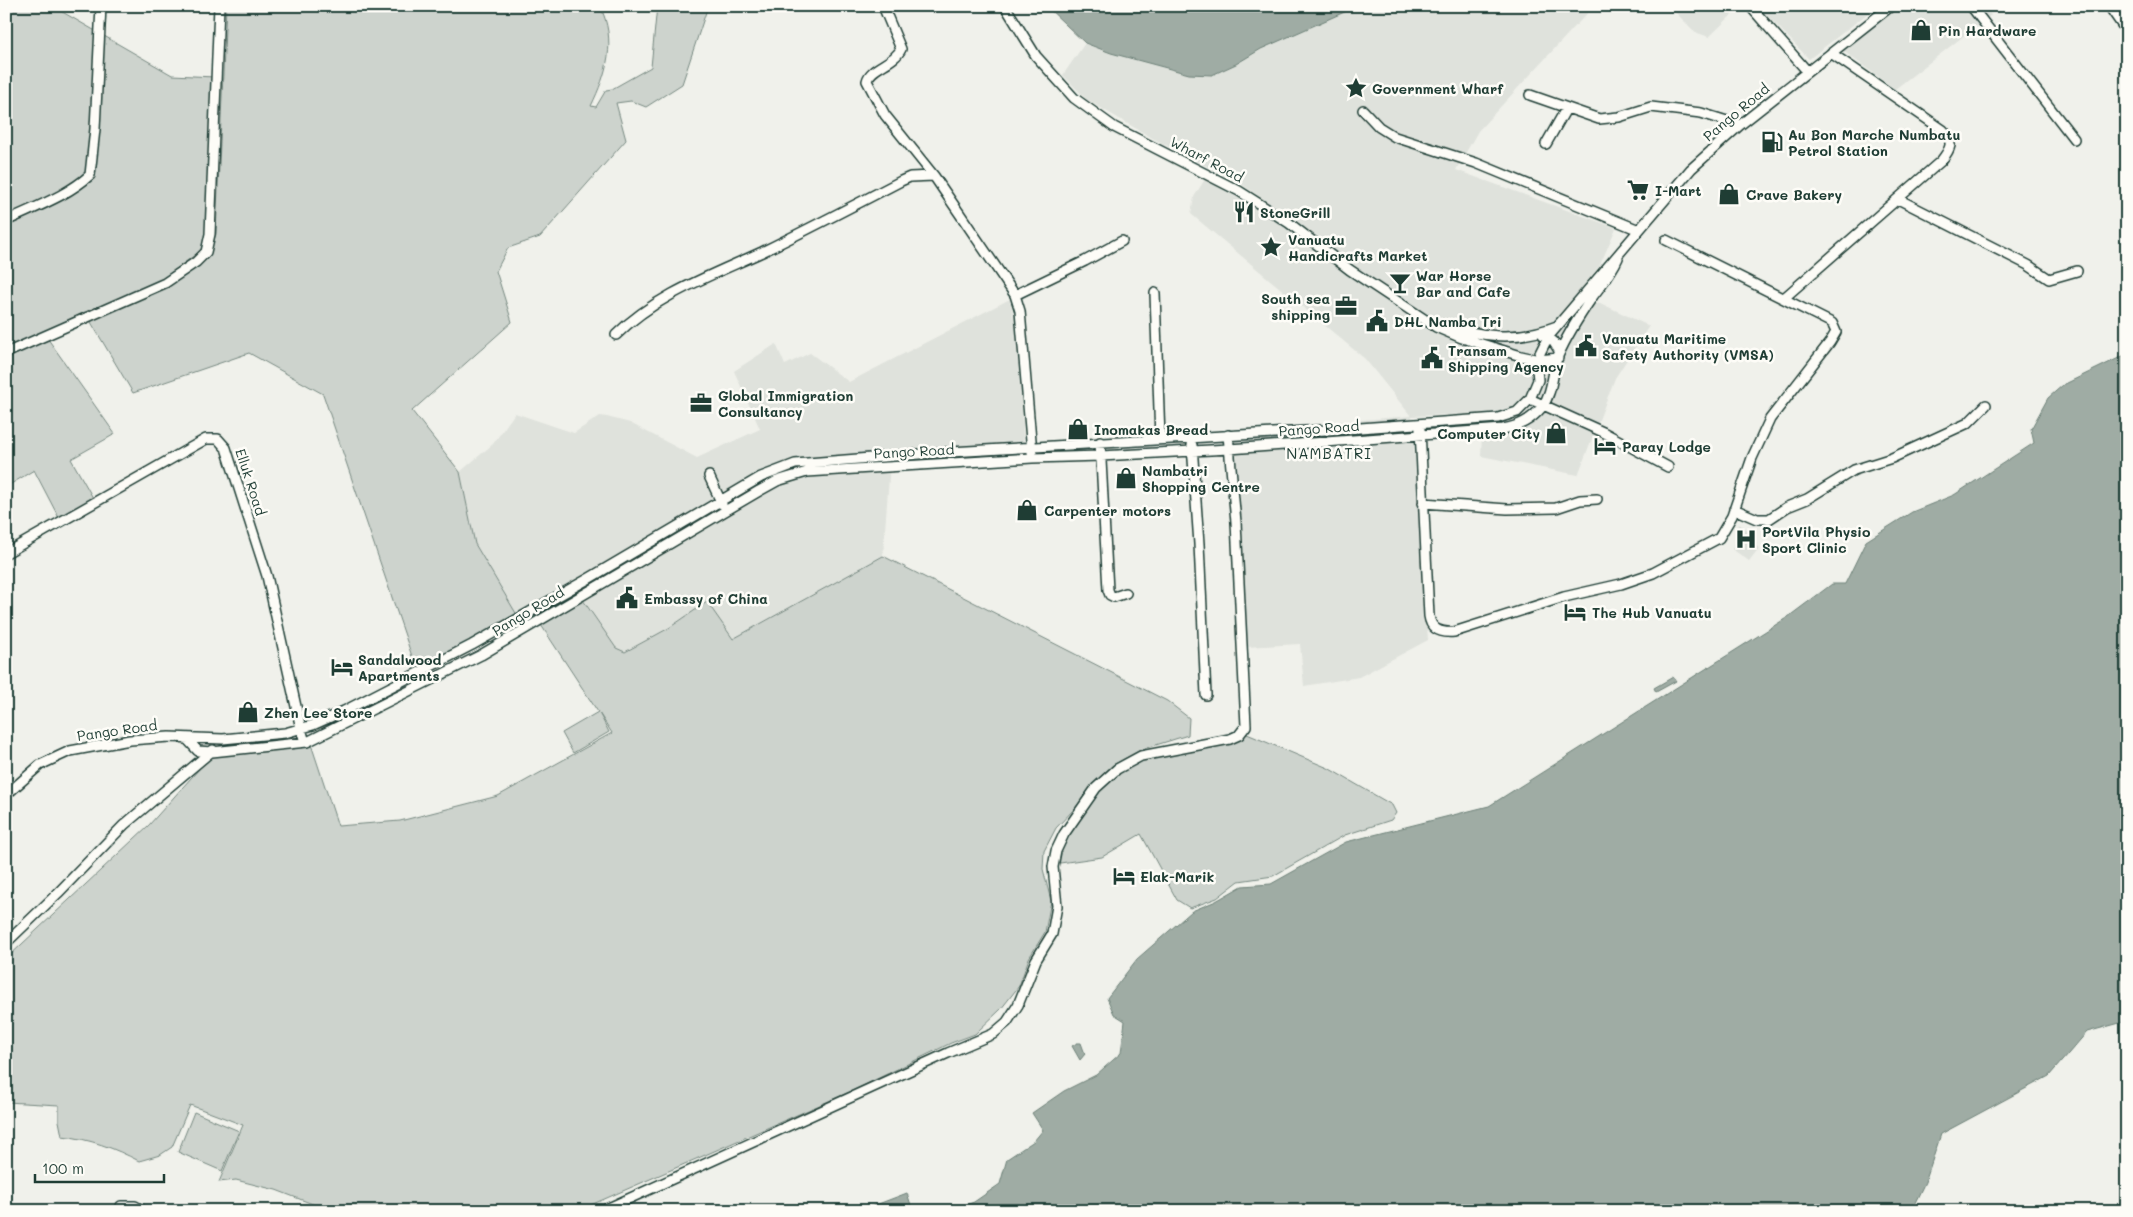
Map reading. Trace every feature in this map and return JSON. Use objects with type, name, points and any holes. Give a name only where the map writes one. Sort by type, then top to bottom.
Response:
[{"type":"street","points":[[6,220],[53,199],[76,186],[90,175],[95,129],[101,6]]},
{"type":"street","points":[[6,353],[165,283],[196,262],[206,252],[210,234],[219,6]]},
{"type":"street","points":[[883,6],[901,50],[897,57],[868,76],[866,81],[885,115],[934,176],[1015,295],[1020,311],[1032,458]]},
{"type":"street","name":"Wharf Road","points":[[1005,6],[1036,56],[1074,98],[1114,127],[1239,191],[1289,223],[1350,270],[1436,327],[1462,338],[1539,360],[1559,355]]},
{"type":"street","points":[[1750,6],[1807,71]]},
{"type":"street","name":"Pango Road","points":[[6,795],[40,765],[70,751],[130,740],[169,737],[223,739],[301,729],[344,711],[472,645],[588,579],[761,476],[795,464],[1100,442],[1360,428],[1420,422],[1473,420],[1511,415],[1524,407],[1530,399],[1538,380],[1539,360],[1548,338],[1691,169],[1740,125],[1891,6]]},
{"type":"street","points":[[1971,6],[2074,139]]},
{"type":"street","points":[[2109,6],[2127,32]]},
{"type":"street","points":[[1784,298],[1898,199],[1949,151],[1952,142],[1949,136],[1831,53]]},
{"type":"street","points":[[1530,95],[1599,119],[1619,117],[1651,107],[1701,113],[1740,125]]},
{"type":"street","points":[[1546,144],[1566,109]]},
{"type":"street","points":[[1363,110],[1379,127],[1395,137],[1476,163],[1639,230]]},
{"type":"street","points":[[616,335],[640,314],[671,294],[786,240],[901,181],[910,177],[934,176]]},
{"type":"street","points":[[1898,199],[2028,265],[2049,279],[2077,272]]},
{"type":"street","points":[[1420,422],[1430,623],[1437,630],[1445,633],[1478,625],[1564,597],[1621,584],[1653,574],[1719,538],[1734,510],[1752,458],[1770,419],[1836,332],[1832,323],[1666,240]]},
{"type":"street","points":[[1015,295],[1122,241]]},
{"type":"street","name":"Pango Road","points":[[186,738],[198,751],[212,752],[305,742],[481,655],[726,510],[777,482],[807,472],[1032,458],[1229,449],[1515,427],[1526,422],[1543,405],[1551,387],[1559,355],[1583,312],[1614,267],[1618,257]]},
{"type":"street","points":[[1155,292],[1160,439]]},
{"type":"street","name":"Wharf Road","points":[[1419,316],[1461,330],[1491,336],[1510,337],[1538,333],[1558,325]]},
{"type":"street","points":[[1538,333],[1553,341],[1559,355]]},
{"type":"street","points":[[1530,399],[1603,432],[1668,467]]},
{"type":"street","points":[[1734,510],[1757,519],[1769,520],[1787,507],[1808,499],[1854,470],[1892,458],[1968,423],[1986,405]]},
{"type":"street","points":[[602,1211],[948,1052],[993,1034],[1007,1022],[1018,1005],[1036,960],[1052,934],[1057,906],[1053,867],[1056,851],[1064,834],[1096,788],[1117,769],[1140,756],[1230,739],[1239,735],[1246,726],[1236,522],[1228,434]]},
{"type":"street","points":[[1190,438],[1193,450],[1199,544],[1206,695]]},
{"type":"street","name":"Elluk Road","points":[[6,553],[206,439],[218,439],[226,448],[267,576],[305,742]]},
{"type":"street","points":[[1100,442],[1108,590],[1110,595],[1114,597],[1126,593]]},
{"type":"street","points":[[710,476],[726,510]]},
{"type":"street","points":[[1423,503],[1507,509],[1556,508],[1580,500],[1597,499]]},
{"type":"street","points":[[6,943],[124,825],[212,752],[223,739]]},
{"type":"street","points":[[121,1206],[135,1206],[144,1211]]},
{"type":"shaded area","points":[[6,6],[52,6],[172,75],[215,77],[207,232],[203,249],[161,280],[167,287],[199,266],[209,254],[216,234],[226,6],[600,6],[605,19],[609,44],[602,81],[591,106],[596,107],[606,90],[612,89],[651,67],[657,6],[708,6],[682,84],[646,107],[631,101],[616,103],[626,140],[540,237],[508,248],[496,271],[512,322],[412,411],[460,472],[475,544],[520,620],[419,677],[323,394],[249,353],[133,393],[85,312],[43,332],[115,434],[71,459],[93,498],[59,518],[34,470],[6,487]]},
{"type":"shaded area","points":[[1046,6],[1358,6],[1261,49],[1236,64],[1212,75],[1189,74],[1111,53],[1085,43]]},
{"type":"shaded area","points":[[1358,6],[1594,6],[1478,131],[1456,170],[1616,228],[1600,265],[1561,315],[1600,303],[1649,326],[1615,378],[1578,475],[1481,456],[1483,414],[1412,416],[1428,640],[1359,677],[1304,686],[1300,644],[1246,647],[1234,430],[1411,416],[1365,359],[1191,214],[1194,197],[1205,179],[1269,216],[1276,208],[1243,185],[1154,139],[1087,100],[1063,75],[1085,43],[1111,53],[1189,74],[1212,75],[1236,64],[1261,49]]},
{"type":"shaded area","points":[[1669,6],[1877,6],[1809,59],[1764,12],[1737,10],[1709,37],[1695,32]]},
{"type":"shaded area","points":[[1901,6],[1984,6],[1991,15],[1895,89],[1843,51]]},
{"type":"shaded area","points":[[1010,299],[1018,339],[1024,443],[891,451],[883,556],[733,639],[707,602],[669,628],[625,652],[616,648],[575,587],[520,620],[475,544],[460,472],[493,444],[515,413],[574,433],[600,416],[607,417],[630,423],[697,458],[760,429],[734,371],[776,344],[785,365],[810,353],[849,382]]},
{"type":"shaded area","points":[[2127,354],[2127,1021],[2087,1032],[2049,1076],[1941,1134],[1925,1182],[1911,1211],[949,1211],[974,1202],[1000,1184],[1007,1159],[1034,1141],[1043,1130],[1032,1113],[1064,1091],[1096,1075],[1121,1053],[1125,1021],[1114,1014],[1107,998],[1137,959],[1192,911],[1216,901],[1242,886],[1271,884],[1346,842],[1489,806],[1788,617],[1832,584],[1845,584],[1866,541],[1912,512],[1954,495],[2034,443],[2031,429],[2048,398],[2063,385]]},
{"type":"shaded area","name":"PortVila Physio Sport Clinic","points":[[1739,524],[1749,531],[1746,535],[1757,543],[1755,545],[1759,548],[1749,561],[1732,549],[1743,534],[1736,529]]},
{"type":"shaded area","points":[[883,556],[1167,701],[1189,718],[1188,735],[1140,750],[1113,765],[1093,784],[1076,807],[1056,828],[1044,851],[1043,869],[1051,901],[1045,932],[1029,958],[1019,986],[1001,1009],[975,1034],[951,1043],[854,1090],[577,1211],[331,1211],[276,1190],[236,1180],[219,1182],[243,1125],[190,1105],[172,1147],[160,1155],[139,1161],[102,1145],[62,1136],[59,1121],[59,1105],[6,1102],[6,959],[149,825],[225,740],[307,732],[338,826],[400,821],[498,796],[612,733],[599,713],[609,732],[573,753],[562,733],[598,712],[541,625],[583,600],[616,648],[625,652],[669,628],[707,602],[733,639]]},
{"type":"shaded area","points":[[1673,677],[1676,681],[1656,692],[1654,688]]},
{"type":"shaded area","points":[[1247,734],[1328,768],[1392,805],[1396,813],[1391,820],[1345,835],[1273,876],[1239,881],[1217,898],[1190,908],[1177,900],[1141,834],[1102,857],[1060,863],[1056,854],[1082,813],[1103,787],[1128,767],[1143,760],[1223,744]]},
{"type":"shaded area","points":[[1081,1043],[1085,1054],[1080,1060],[1072,1046]]},
{"type":"shaded area","points":[[194,1112],[239,1131],[222,1171],[178,1152]]},
{"type":"shaded area","points":[[907,1193],[913,1211],[860,1211]]},
{"type":"place","name":"Pin Hardware","points":[[1921,30]]},
{"type":"place","name":"Government Wharf","points":[[1356,88]]},
{"type":"place","name":"Au Bon Marche Numbatu Petrol Station","points":[[1772,142]]},
{"type":"place","name":"I-Mart","points":[[1638,190]]},
{"type":"place","name":"Crave Bakery","points":[[1729,194]]},
{"type":"place","name":"StoneGrill","points":[[1244,212]]},
{"type":"place","name":"Vanuatu Handicrafts Market","points":[[1271,247]]},
{"type":"place","name":"War Horse Bar and Cafe","points":[[1400,283]]},
{"type":"place","name":"South sea shipping","points":[[1346,306]]},
{"type":"place","name":"DHL Namba Tri","points":[[1377,321]]},
{"type":"place","name":"Vanuatu Maritime Safety Authority (VMSA)","points":[[1586,346]]},
{"type":"place","name":"Transam Shipping Agency","points":[[1432,358]]},
{"type":"place","name":"Global Immigration Consultancy","points":[[701,403]]},
{"type":"place","name":"Inomakas Bread","points":[[1078,429]]},
{"type":"place","name":"Computer City","points":[[1556,433]]},
{"type":"place","name":"Paray Lodge","points":[[1605,446]]},
{"type":"place","name":"Nambatri Shopping Centre","points":[[1126,478]]},
{"type":"place","name":"Carpenter motors","points":[[1027,510]]},
{"type":"place","name":"PortVila Physio Sport Clinic","points":[[1746,539]]},
{"type":"place","name":"Embassy of China","points":[[627,598]]},
{"type":"place","name":"The Hub Vanuatu","points":[[1575,612]]},
{"type":"place","name":"Sandalwood Apartments","points":[[342,667]]},
{"type":"place","name":"Zhen Lee Store","points":[[248,712]]},
{"type":"place","name":"Elak-Marik","points":[[1124,876]]},
{"type":"district","name":"NAMBATRI","points":[[1329,453]]}]
